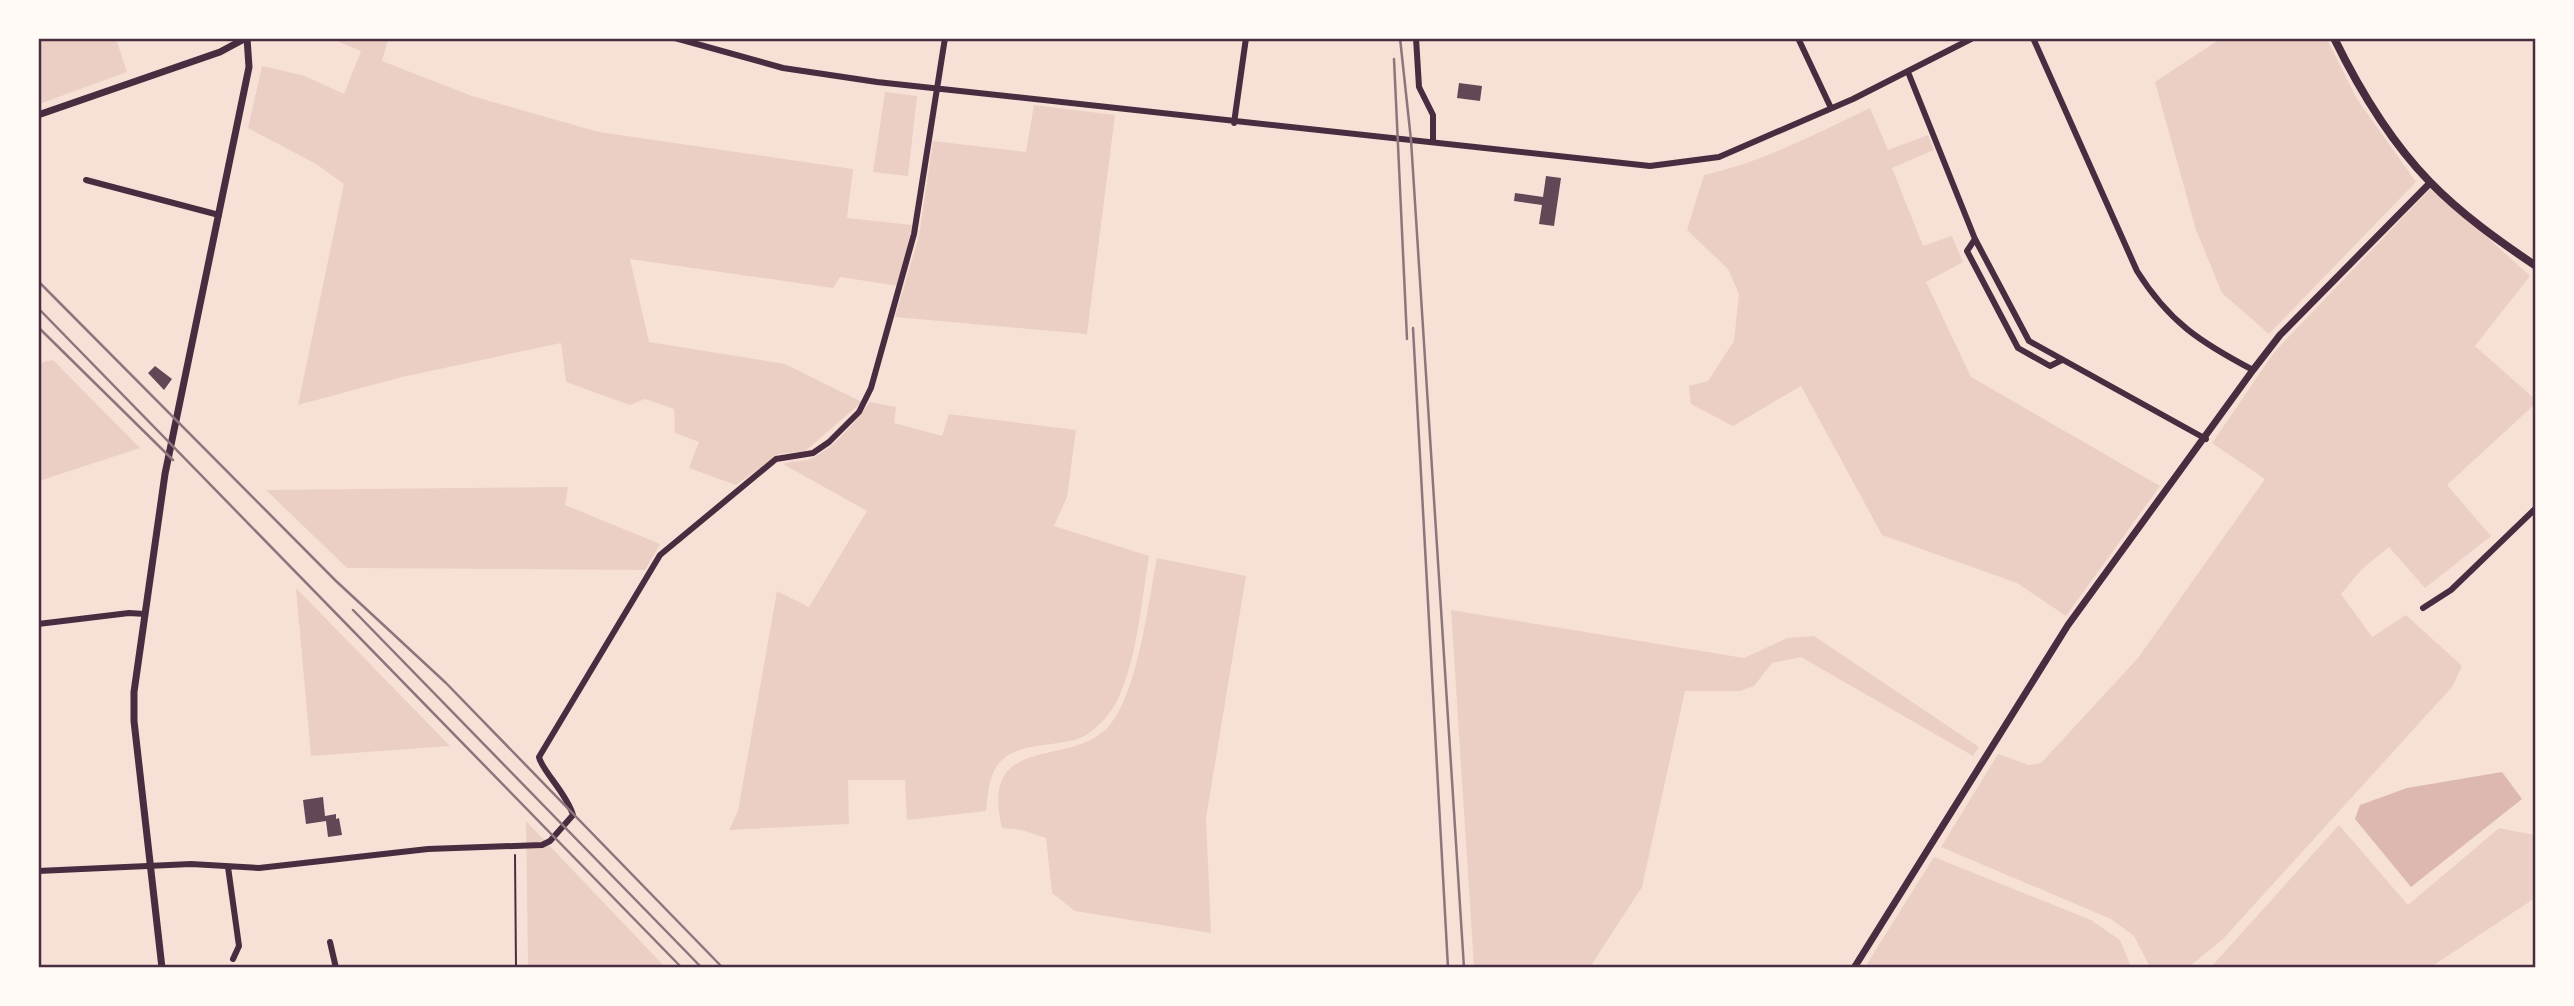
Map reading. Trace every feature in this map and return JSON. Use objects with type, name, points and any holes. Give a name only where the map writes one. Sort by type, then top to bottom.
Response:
[{"type":"main road","points":[[2334,38],[2365,97],[2402,150],[2431,183],[2536,267]]},
{"type":"street","points":[[38,115],[220,52],[246,38],[249,66],[166,474],[133,706],[162,968]]},
{"type":"street","points":[[675,38],[783,68],[936,89],[1625,164],[1667,165],[1719,157],[1908,72],[1973,38]]},
{"type":"street","points":[[38,871],[151,865],[259,868],[428,849],[542,845],[550,841],[573,815],[570,804],[556,781],[541,765],[540,757],[660,555],[776,459],[813,453],[829,442],[859,412],[872,388],[914,234],[945,38]]},
{"type":"street","points":[[1234,123],[1245,38]]},
{"type":"street","points":[[1416,38],[1419,87],[1433,115],[1433,142]]},
{"type":"street","points":[[1798,38],[1831,108]]},
{"type":"street","points":[[2033,38],[2137,271],[2154,297],[2185,330],[2253,370]]},
{"type":"street","points":[[1908,72],[1975,239],[2029,341],[2206,439]]},
{"type":"street","points":[[86,180],[219,215]]},
{"type":"street","points":[[1854,968],[2068,625],[2206,439],[2253,370],[2280,335],[2431,183]]},
{"type":"street","points":[[1975,239],[1967,251],[2018,348],[2050,366],[2062,360]]},
{"type":"street","points":[[1991,298],[2003,292]]},
{"type":"street","points":[[1998,312],[2010,307]]},
{"type":"street","points":[[2004,322],[2015,316]]},
{"type":"street","points":[[2423,608],[2451,590],[2536,508]]},
{"type":"street","points":[[38,624],[129,612],[145,614]]},
{"type":"street","points":[[228,867],[239,946],[233,959]]},
{"type":"street","points":[[330,943],[336,968]]},
{"type":"path","points":[[515,846],[516,968]]},
{"type":"shaded area","points":[[39,38],[116,39],[127,72],[39,104]]},
{"type":"shaded area","points":[[332,39],[388,39],[382,61],[472,96],[599,132],[853,169],[847,218],[912,225],[899,286],[840,277],[833,288],[630,259],[649,342],[785,364],[862,402],[805,451],[779,454],[736,485],[689,468],[699,442],[675,433],[674,409],[645,399],[630,405],[566,382],[561,343],[402,377],[298,405],[344,184],[316,164],[248,128],[262,66],[305,76],[344,94],[361,51]]},
{"type":"shaded area","points":[[2220,39],[2327,39],[2357,99],[2416,182],[2269,334],[2222,293],[2196,230],[2155,82]]},
{"type":"shaded area","points":[[885,92],[917,96],[908,176],[873,172]]},
{"type":"shaded area","points":[[1034,105],[1115,115],[1087,334],[895,317],[919,236],[933,141],[1026,152]]},
{"type":"shaded area","points":[[1870,108],[1888,150],[1928,135],[1934,150],[1892,168],[1923,246],[1952,236],[1963,262],[1926,282],[1971,377],[2160,486],[2066,616],[2017,583],[1882,535],[1801,386],[1733,426],[1691,404],[1689,386],[1708,381],[1734,341],[1739,294],[1728,269],[1687,230],[1704,175],[1768,155]]},
{"type":"shaded area","points":[[2432,187],[2530,276],[2475,346],[2535,399],[2535,404],[2447,485],[2491,536],[2425,588],[2389,547],[2362,569],[2341,594],[2372,637],[2406,615],[2462,666],[2452,687],[2224,938],[2189,967],[2150,967],[2134,936],[2111,919],[1941,847],[1998,754],[2029,765],[2041,763],[2138,658],[2265,479],[2212,443],[2275,351]]},
{"type":"shaded area","points":[[53,360],[140,448],[39,481],[39,363]]},
{"type":"shaded area","points":[[870,402],[896,407],[894,423],[942,436],[949,414],[1076,430],[1067,497],[1054,526],[1149,556],[1130,665],[1115,705],[1104,720],[1086,736],[1017,751],[997,766],[988,791],[986,811],[907,820],[905,780],[848,780],[849,824],[729,830],[738,811],[777,591],[809,607],[867,511],[783,464],[810,459],[828,448],[851,426]]},
{"type":"shaded area","points":[[568,487],[565,505],[660,544],[645,570],[347,568],[266,490]]},
{"type":"shaded area","points":[[1157,558],[1246,576],[1206,818],[1211,933],[1075,911],[1052,893],[1046,838],[1022,830],[1002,828],[998,798],[1003,777],[1015,764],[1091,739],[1108,727],[1118,712],[1134,671]]},
{"type":"shaded area","points":[[296,588],[450,746],[311,756]]},
{"type":"shaded area","points":[[1451,610],[1744,658],[1787,638],[1814,636],[1979,747],[1973,756],[1801,657],[1772,663],[1754,686],[1740,691],[1685,691],[1642,887],[1590,967],[1474,967]]},
{"type":"shaded area","points":[[2502,772],[2522,799],[2411,887],[2355,819],[2360,805],[2407,788]]},
{"type":"shaded area","points":[[526,821],[665,967],[528,967]]},
{"type":"shaded area","points":[[2339,825],[2408,905],[2499,828],[2535,835],[2535,898],[2431,967],[2211,967]]},
{"type":"shaded area","points":[[1934,857],[2091,920],[2120,940],[2131,967],[1865,967]]},
{"type":"building","points":[[1459,83],[1482,86],[1480,101],[1457,98]]},
{"type":"building","points":[[1546,176],[1561,178],[1554,226],[1539,224],[1542,205],[1514,201],[1515,193],[1543,197]]},
{"type":"building","points":[[155,366],[172,379],[164,390],[148,373]]},
{"type":"building","points":[[323,797],[325,816],[336,814],[342,835],[328,837],[326,821],[306,824],[303,800]]},
{"type":"railway","points":[[1400,38],[1411,140],[1464,968]]},
{"type":"railway","points":[[1394,59],[1407,339]]},
{"type":"railway","points":[[38,281],[336,581],[446,683],[723,968]]},
{"type":"railway","points":[[38,308],[682,968]]},
{"type":"railway","points":[[38,327],[173,460]]},
{"type":"railway","points":[[1413,328],[1448,968]]},
{"type":"railway","points":[[353,610],[702,968]]}]
